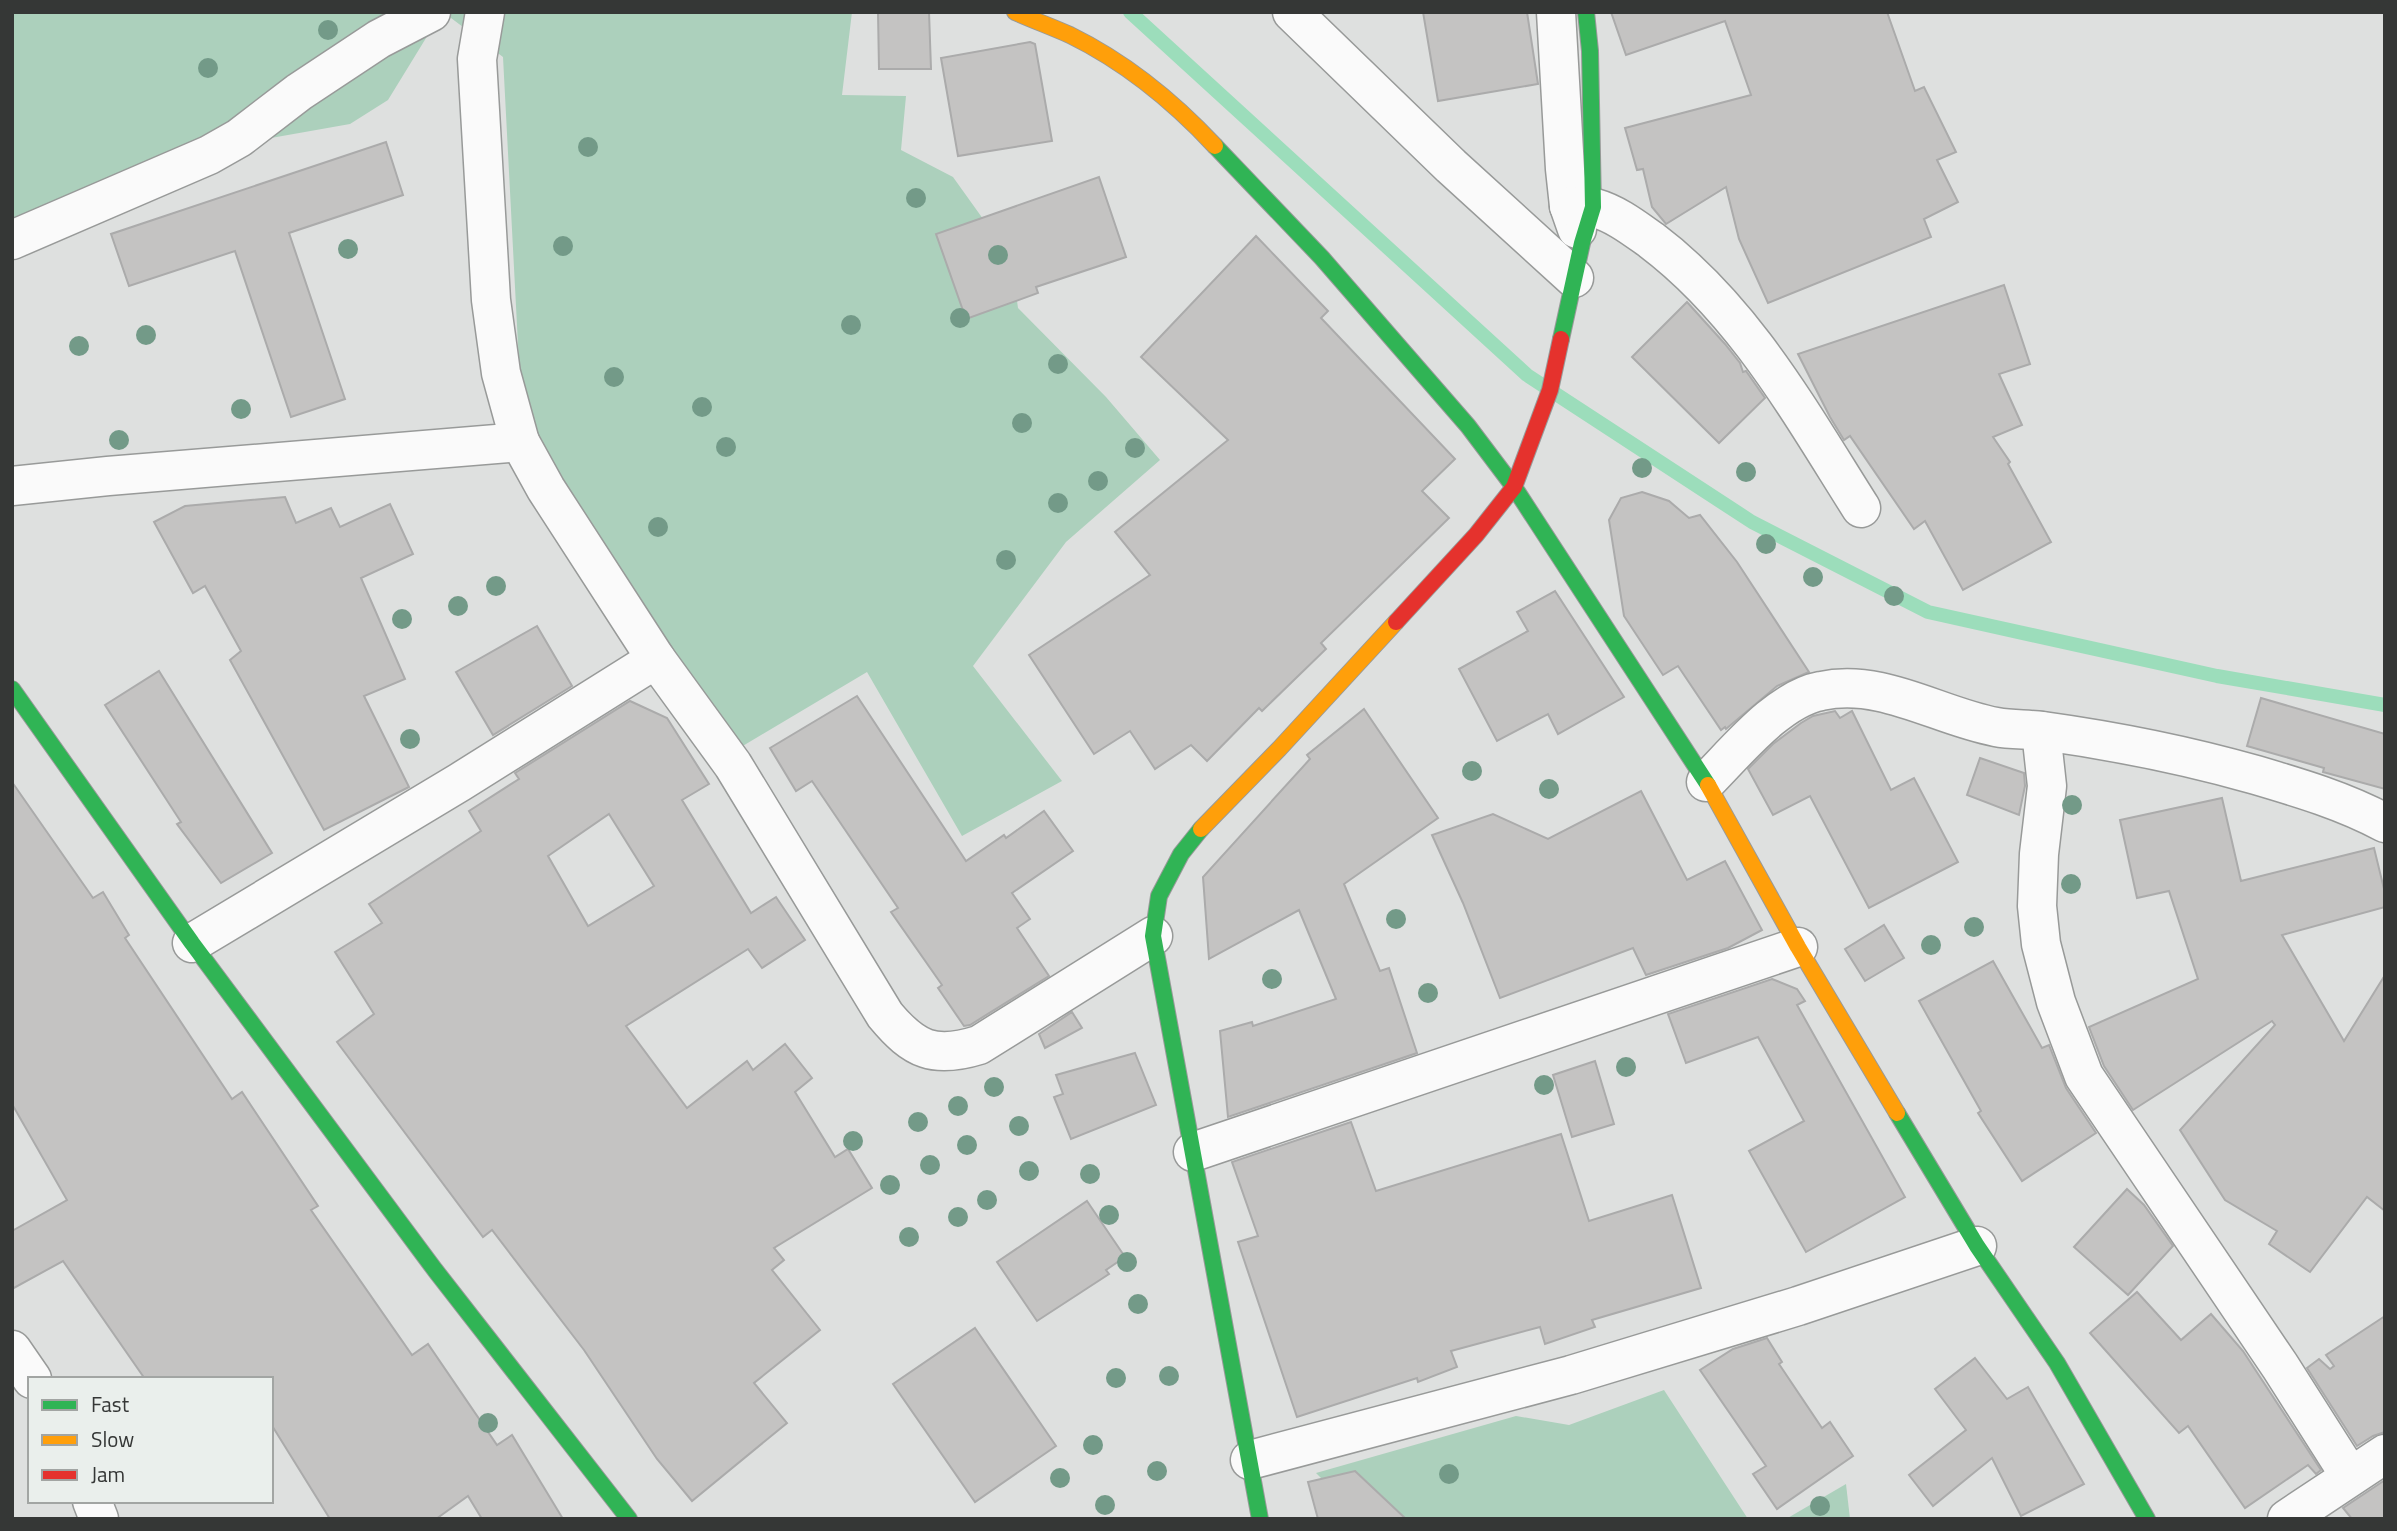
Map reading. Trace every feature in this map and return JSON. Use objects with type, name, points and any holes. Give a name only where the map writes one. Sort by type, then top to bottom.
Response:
[{"type":"street","points":[[12,240],[209,155],[239,138],[299,92],[368,46],[431,12]]},
{"type":"street","points":[[485,12],[477,59],[492,300],[501,373],[520,442],[546,489],[656,659],[733,765],[885,1015],[901,1034],[917,1045],[937,1051],[957,1052],[979,1045],[1153,936]]},
{"type":"street","points":[[1015,12],[1071,36],[1112,59],[1160,94],[1198,128],[1385,328],[1468,426],[1514,487],[1706,782],[1798,947],[1978,1246],[2057,1363],[2147,1519]]},
{"type":"street","points":[[1293,12],[1451,166],[1580,233]]},
{"type":"street","points":[[1556,12],[1564,169],[1580,233]]},
{"type":"street","points":[[1260,1519],[1153,936],[1158,896],[1181,854],[1206,823],[1279,749],[1476,536],[1514,487],[1550,390],[1580,233],[1591,64],[1587,12]]},
{"type":"street","points":[[1580,233],[1614,215],[1674,258],[1718,299],[1776,373],[1861,508]]},
{"type":"street","points":[[12,486],[520,442]]},
{"type":"street","points":[[192,943],[460,782],[656,659]]},
{"type":"street","points":[[1706,782],[1766,723],[1791,704],[1817,691],[1843,687],[1902,697],[1960,718],[1997,727],[2041,731],[2186,755],[2292,785],[2358,808],[2385,823]]},
{"type":"street","points":[[12,689],[192,943],[435,1270],[629,1519]]},
{"type":"street","points":[[2041,731],[2047,786],[2039,854],[2037,906],[2040,932],[2056,1002],[2084,1076],[2280,1366],[2350,1476]]},
{"type":"street","points":[[1193,1152],[1798,947]]},
{"type":"street","points":[[1250,1460],[1571,1375],[1798,1306],[1978,1246]]},
{"type":"street","points":[[12,1350],[31,1377]]},
{"type":"street","points":[[2287,1519],[2385,1454]]},
{"type":"green space","points":[[12,12],[442,12],[388,100],[350,124],[221,147],[12,233]]},
{"type":"green space","points":[[443,12],[852,12],[842,95],[906,96],[901,150],[953,177],[1011,258],[1018,308],[1106,397],[1160,460],[1066,542],[973,666],[1062,781],[962,836],[867,672],[726,756],[593,574],[521,402],[503,57]]},
{"type":"green space","points":[[1664,1390],[1748,1519],[1362,1519],[1316,1473],[1516,1416],[1569,1425]]},
{"type":"green space","points":[[1846,1484],[1850,1519],[1786,1519]]},
{"type":"building","points":[[878,12],[929,12],[931,69],[879,69]]},
{"type":"building","points":[[1423,12],[1527,12],[1538,84],[1438,101]]},
{"type":"building","points":[[1611,12],[1887,12],[1915,91],[1924,87],[1956,152],[1937,160],[1958,202],[1924,219],[1931,237],[1768,303],[1739,239],[1726,187],[1666,224],[1652,207],[1643,169],[1637,170],[1625,128],[1751,95],[1725,21],[1626,55]]},
{"type":"building","points":[[1030,42],[1035,44],[1052,141],[958,156],[941,58]]},
{"type":"building","points":[[386,142],[403,195],[289,233],[345,399],[291,417],[235,251],[129,286],[111,234]]},
{"type":"building","points":[[1099,177],[1126,257],[1036,287],[1038,293],[966,319],[936,234]]},
{"type":"building","points":[[1256,236],[1328,311],[1321,318],[1455,459],[1422,491],[1449,518],[1321,643],[1326,649],[1262,711],[1259,708],[1207,761],[1191,745],[1155,769],[1130,731],[1094,754],[1029,655],[1150,575],[1115,532],[1228,440],[1141,357]]},
{"type":"building","points":[[2004,285],[2030,364],[1999,374],[2022,425],[1993,437],[2010,462],[2008,464],[2051,542],[1963,590],[1925,521],[1914,529],[1850,436],[1844,440],[1798,354]]},
{"type":"building","points":[[1687,302],[1725,344],[1740,363],[1743,372],[1746,371],[1765,398],[1719,443],[1632,357]]},
{"type":"building","points":[[1642,492],[1669,501],[1689,518],[1700,515],[1737,562],[1809,672],[1777,686],[1726,729],[1725,727],[1721,730],[1678,666],[1663,675],[1624,616],[1609,520],[1621,498]]},
{"type":"building","points":[[285,497],[296,523],[331,508],[340,527],[390,504],[413,554],[361,578],[405,679],[364,696],[409,787],[324,830],[230,660],[241,651],[205,586],[193,593],[154,522],[185,506]]},
{"type":"building","points":[[1555,591],[1624,697],[1558,734],[1548,714],[1497,741],[1459,669],[1528,631],[1517,612]]},
{"type":"building","points":[[537,626],[572,686],[493,735],[456,672]]},
{"type":"building","points":[[159,671],[272,853],[221,883],[177,824],[181,822],[105,705]]},
{"type":"building","points":[[857,696],[966,861],[1004,835],[1006,838],[1044,811],[1073,851],[1012,893],[1030,919],[1017,928],[1049,976],[970,1025],[964,1026],[938,988],[942,985],[891,912],[898,908],[812,781],[796,791],[770,748]]},
{"type":"building","points":[[2261,698],[2385,734],[2385,789],[2323,772],[2324,768],[2247,746]]},
{"type":"building","points":[[630,701],[667,718],[709,784],[682,800],[751,913],[776,897],[805,940],[762,968],[748,949],[626,1026],[687,1108],[747,1061],[753,1070],[785,1044],[812,1078],[795,1092],[835,1157],[848,1149],[872,1188],[774,1248],[784,1260],[772,1270],[820,1330],[754,1383],[787,1423],[692,1501],[657,1459],[584,1350],[492,1230],[483,1237],[337,1042],[374,1014],[335,952],[382,923],[369,904],[481,831],[469,811],[519,779],[515,773]],"holes":[[[609,814],[654,886],[588,926],[548,856]]]},
{"type":"building","points":[[1364,709],[1438,818],[1344,884],[1380,971],[1389,968],[1417,1053],[1228,1117],[1220,1031],[1252,1022],[1253,1026],[1336,999],[1299,910],[1209,959],[1203,877],[1310,759],[1307,755]]},
{"type":"building","points":[[1835,711],[1840,718],[1852,711],[1891,790],[1914,778],[1958,862],[1869,908],[1810,796],[1773,815],[1748,769],[1773,744],[1801,723],[1813,716]]},
{"type":"building","points":[[1980,758],[2024,773],[2025,786],[2019,815],[1967,795]]},
{"type":"building","points":[[12,782],[93,898],[103,892],[129,935],[125,938],[232,1099],[242,1092],[318,1206],[311,1210],[412,1355],[428,1344],[497,1445],[512,1435],[563,1519],[482,1519],[468,1496],[436,1519],[330,1519],[273,1427],[273,1377],[144,1377],[63,1261],[12,1289],[12,1231],[67,1200],[12,1104]]},
{"type":"building","points":[[1641,791],[1687,880],[1725,861],[1762,930],[1728,948],[1646,975],[1633,948],[1500,998],[1463,903],[1432,835],[1493,814],[1548,839]]},
{"type":"building","points":[[2222,798],[2241,881],[2374,848],[2385,893],[2385,907],[2282,935],[2344,1041],[2385,975],[2385,1211],[2367,1197],[2310,1272],[2269,1244],[2277,1231],[2225,1200],[2180,1130],[2275,1025],[2272,1021],[2133,1110],[2104,1066],[2089,1027],[2198,979],[2169,891],[2137,898],[2120,820]]},
{"type":"building","points":[[1884,925],[1904,958],[1865,981],[1845,949]]},
{"type":"building","points":[[1993,961],[2042,1048],[2049,1045],[2066,1088],[2096,1133],[2022,1181],[1978,1113],[1981,1111],[1919,1001]]},
{"type":"building","points":[[1772,979],[1797,989],[1805,1001],[1797,1005],[1905,1197],[1806,1252],[1749,1151],[1804,1121],[1758,1037],[1686,1063],[1668,1014]]},
{"type":"building","points":[[1072,1012],[1082,1028],[1045,1048],[1039,1034]]},
{"type":"building","points":[[1135,1053],[1156,1105],[1071,1139],[1054,1097],[1063,1094],[1056,1075]]},
{"type":"building","points":[[1595,1061],[1614,1124],[1572,1137],[1553,1075]]},
{"type":"building","points":[[1351,1122],[1376,1191],[1561,1134],[1589,1221],[1672,1195],[1701,1288],[1592,1320],[1595,1327],[1545,1344],[1540,1327],[1451,1351],[1457,1367],[1418,1382],[1417,1378],[1297,1417],[1238,1242],[1258,1236],[1232,1162]]},
{"type":"building","points":[[2127,1189],[2144,1205],[2173,1246],[2128,1295],[2074,1247]]},
{"type":"building","points":[[1087,1201],[1125,1257],[1106,1270],[1109,1274],[1037,1321],[997,1262]]},
{"type":"building","points":[[2137,1292],[2181,1340],[2211,1314],[2243,1351],[2321,1470],[2316,1474],[2308,1465],[2245,1508],[2188,1426],[2179,1433],[2090,1333]]},
{"type":"building","points":[[2385,1316],[2385,1432],[2357,1446],[2307,1368],[2319,1359],[2330,1369],[2334,1366],[2326,1355]]},
{"type":"building","points":[[975,1328],[1056,1446],[975,1502],[893,1384]]},
{"type":"building","points":[[1767,1338],[1782,1362],[1779,1364],[1822,1428],[1830,1422],[1853,1456],[1777,1509],[1753,1474],[1766,1466],[1700,1370],[1733,1349]]},
{"type":"building","points":[[1975,1358],[2007,1399],[2028,1387],[2084,1484],[2021,1516],[1992,1458],[1933,1506],[1909,1475],[1966,1430],[1935,1389]]},
{"type":"building","points":[[1355,1471],[1406,1519],[1318,1519],[1308,1482]]},
{"type":"building","points":[[2385,1480],[2385,1519],[2352,1519],[2343,1508]]},
{"type":"waterway","points":[[1130,12],[1527,375],[1752,522],[1928,612],[2217,676],[2385,705]]},
{"type":"traffic: fast","points":[[1561,339],[1582,243],[1593,207],[1590,51],[1586,12]]},
{"type":"traffic: fast","points":[[1215,146],[1322,258],[1468,426],[1514,487],[1708,785]]},
{"type":"traffic: fast","points":[[12,689],[192,943],[435,1270],[629,1519]]},
{"type":"traffic: fast","points":[[1201,829],[1181,854],[1159,896],[1153,936],[1260,1519]]},
{"type":"traffic: fast","points":[[1897,1113],[1977,1246],[2057,1363],[2147,1519]]},
{"type":"traffic: slow","points":[[1015,12],[1070,35],[1129,70],[1183,114],[1215,146]]},
{"type":"traffic: slow","points":[[1201,829],[1396,622]]},
{"type":"traffic: slow","points":[[1708,785],[1798,947],[1897,1113]]},
{"type":"traffic: jam","points":[[1396,622],[1476,535],[1514,487],[1550,390],[1561,339]]}]
